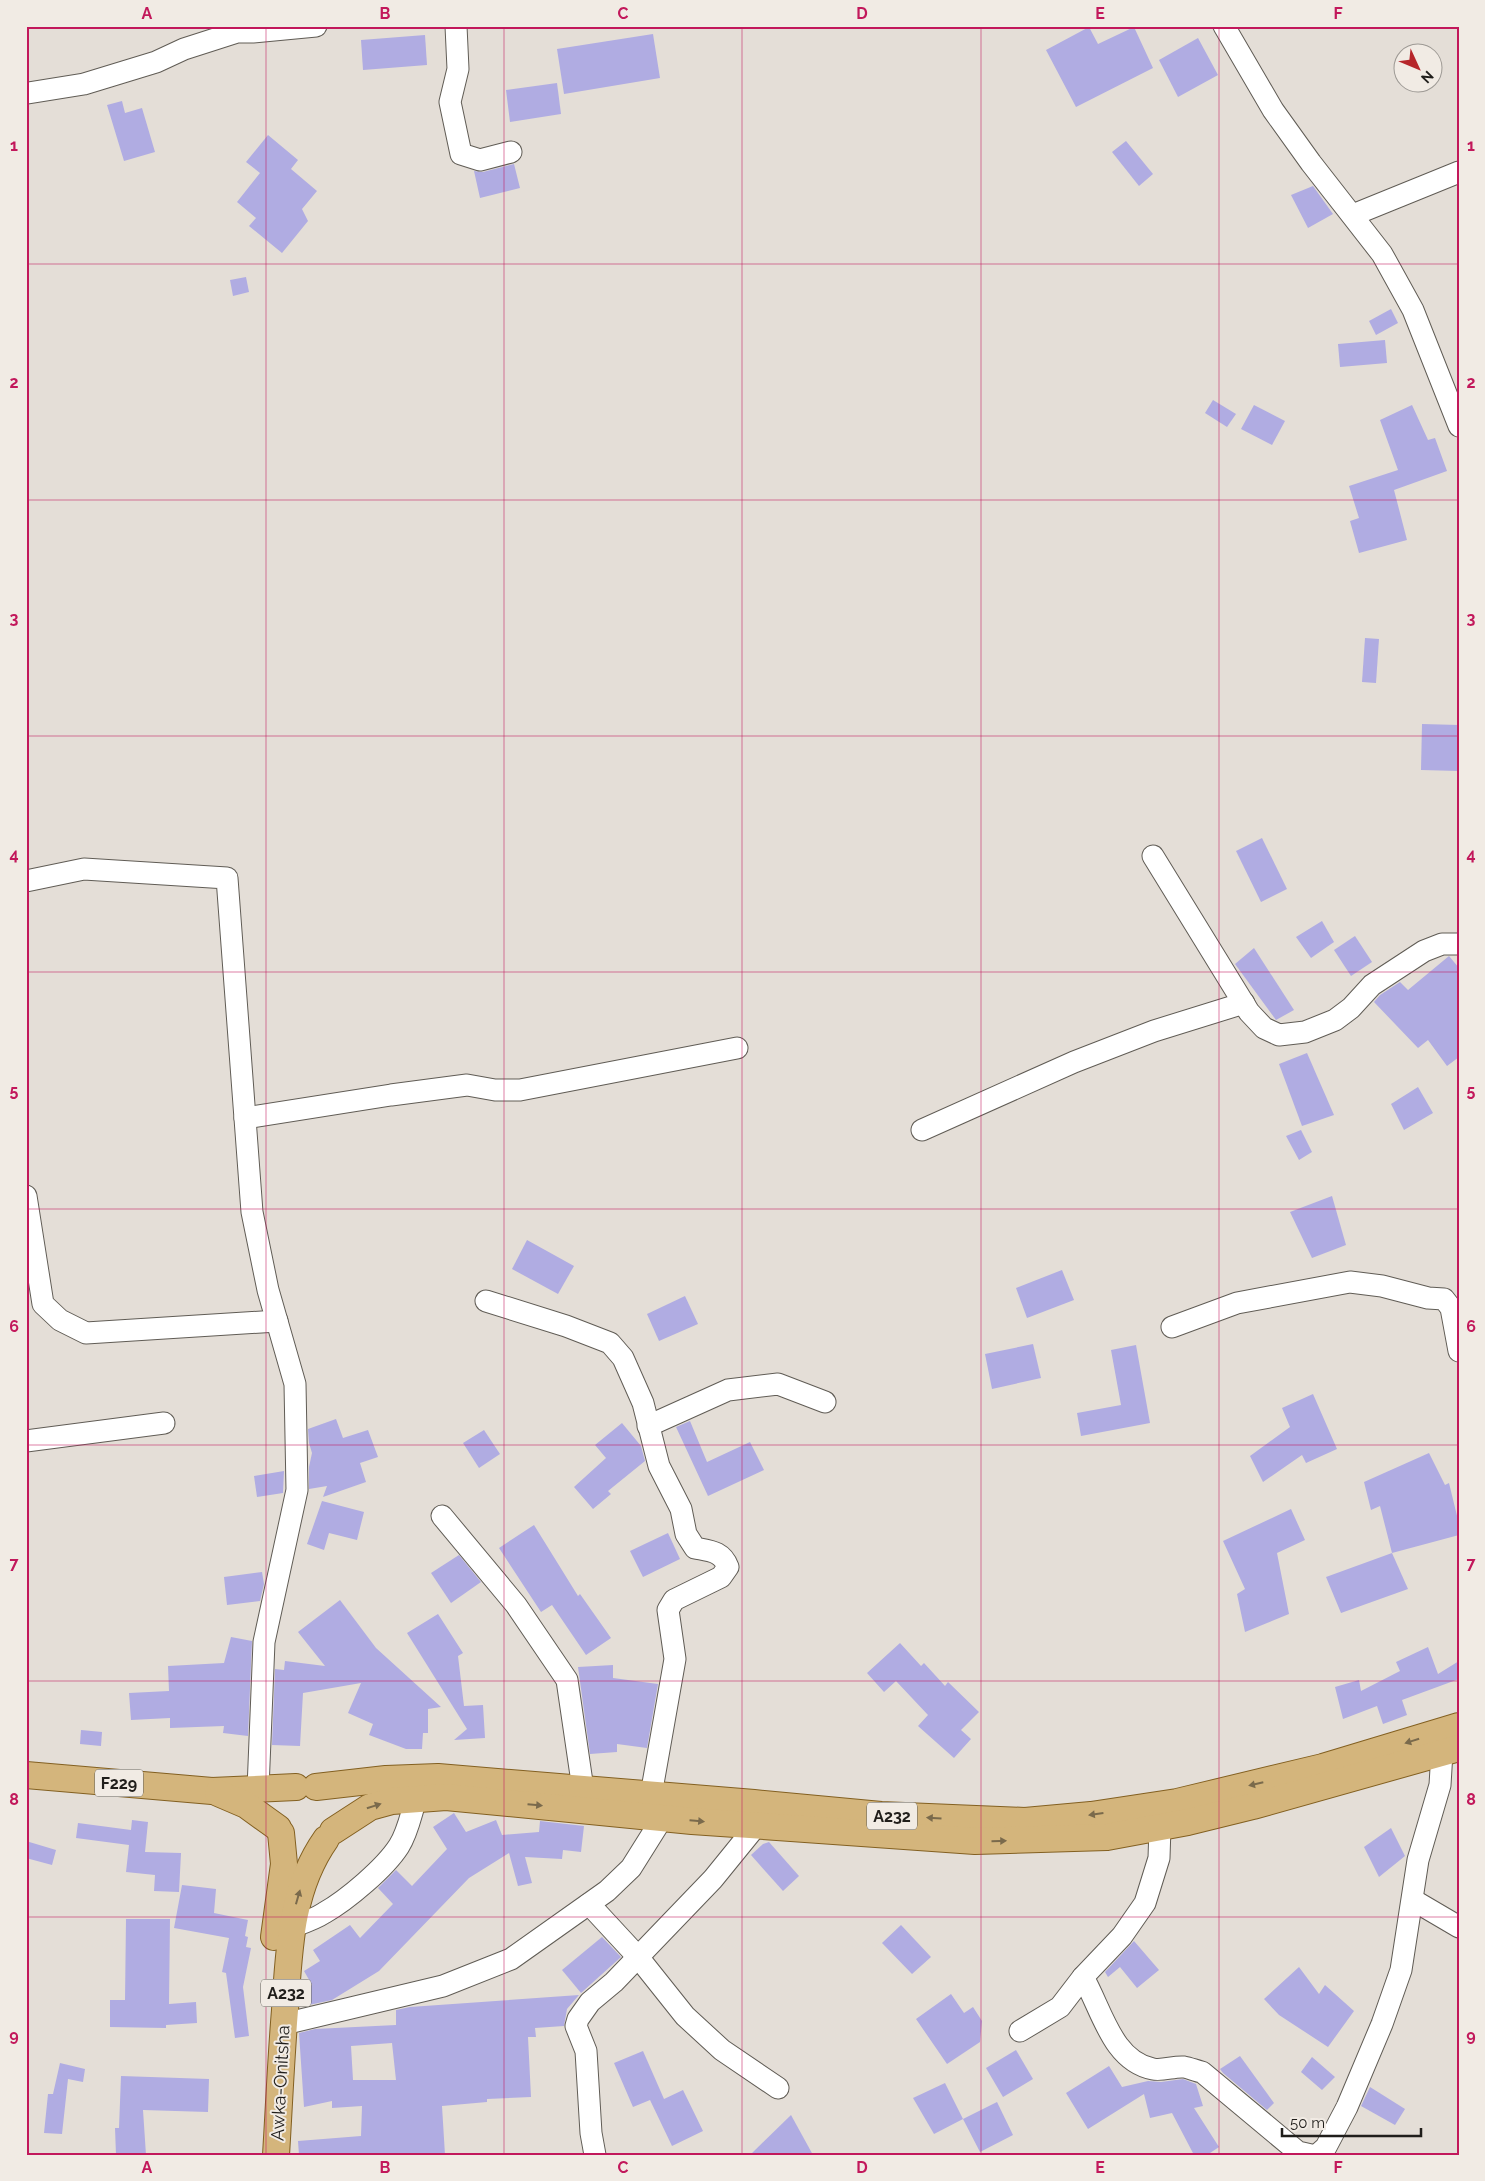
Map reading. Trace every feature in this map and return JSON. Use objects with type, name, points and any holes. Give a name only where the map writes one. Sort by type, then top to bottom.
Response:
[{"type":"main road","name":"A232","points":[[329,1835],[370,1806],[416,1798],[446,1797],[1025,1821],[1091,1815],[1176,1802],[1323,1767],[1459,1726]]},
{"type":"main road","name":"A232","points":[[306,1787],[386,1779],[438,1777],[583,1789],[756,1826],[975,1841],[1107,1836],[1160,1827],[1253,1806],[1450,1750]]},
{"type":"main road","name":"F229","points":[[26,1775],[212,1791],[306,1787]]},
{"type":"main road","points":[[306,1787],[325,1792],[332,1800],[336,1810],[336,1821],[329,1835],[310,1846],[302,1846],[287,1840],[280,1831],[276,1819],[276,1809],[280,1800],[287,1792],[306,1787]]},
{"type":"main road","name":"F229","points":[[212,1791],[246,1805],[280,1831]]},
{"type":"main road","name":"Awka-Onitsha","points":[[260,2155],[270,1980],[284,1864],[280,1831]]},
{"type":"main road","name":"Awka-Onitsha","points":[[276,2155],[292,1927],[308,1868],[314,1855],[329,1835]]},
{"type":"street","points":[[28,93],[84,84],[156,62],[184,49],[237,32],[262,32],[316,26]]},
{"type":"street","points":[[456,26],[458,69],[450,102],[461,154],[480,160],[511,152]]},
{"type":"street","points":[[1224,26],[1274,110],[1311,163],[1382,254],[1413,310],[1459,426]]},
{"type":"street","points":[[1353,215],[1459,172]]},
{"type":"street","points":[[1153,856],[1244,1003],[1264,1028],[1279,1035],[1305,1032],[1335,1020],[1351,1008],[1372,985],[1424,951],[1442,944],[1459,944]]},
{"type":"street","points":[[26,880],[84,869],[227,878],[252,1212],[277,1321],[295,1384],[297,1490],[264,1642],[258,1789]]},
{"type":"street","points":[[922,1130],[1074,1062],[1154,1031],[1244,1003]]},
{"type":"street","points":[[245,1118],[467,1085],[495,1090],[520,1090],[737,1048]]},
{"type":"street","points":[[26,1196],[43,1304],[60,1320],[86,1333],[277,1321]]},
{"type":"street","points":[[1172,1327],[1237,1303],[1350,1282],[1382,1286],[1428,1298],[1444,1299],[1451,1308],[1459,1352]]},
{"type":"street","points":[[284,2024],[443,1986],[512,1959],[606,1891],[631,1868],[657,1806],[675,1659],[668,1610],[674,1600],[721,1577],[728,1567],[725,1558],[717,1552],[695,1548],[686,1534],[681,1509],[659,1466],[643,1403],[623,1358],[610,1344],[566,1326],[486,1301]]},
{"type":"street","points":[[648,1426],[728,1390],[778,1384],[825,1402]]},
{"type":"street","points":[[26,1441],[164,1423]]},
{"type":"street","points":[[442,1516],[516,1605],[567,1680],[583,1789]]},
{"type":"street","points":[[1317,2155],[1326,2147],[1347,2107],[1382,2024],[1402,1970],[1418,1860],[1450,1750]]},
{"type":"street","points":[[292,1927],[324,1914],[364,1884],[386,1862],[399,1847],[406,1834],[416,1798]]},
{"type":"street","points":[[595,2155],[591,2133],[586,2051],[576,2026],[578,2019],[590,2002],[638,1957],[714,1879],[756,1826]]},
{"type":"street","points":[[1020,2032],[1060,2007],[1083,1978],[1122,1936],[1145,1903],[1159,1858],[1160,1827]]},
{"type":"street","points":[[1413,1900],[1459,1927]]},
{"type":"street","points":[[589,1904],[638,1957],[685,2016],[722,2050],[778,2088]]},
{"type":"street","points":[[1083,1978],[1095,1999],[1112,2037],[1129,2060],[1154,2069],[1184,2067],[1202,2072],[1298,2152],[1311,2155]]},
{"type":"building","points":[[1089,27],[1098,44],[1134,27],[1153,68],[1076,107],[1046,50]]},
{"type":"building","points":[[653,34],[660,78],[564,94],[557,49]]},
{"type":"building","points":[[425,35],[427,65],[363,70],[361,40]]},
{"type":"building","points":[[1198,38],[1218,75],[1178,97],[1159,60]]},
{"type":"building","points":[[557,83],[561,114],[510,122],[506,90]]},
{"type":"building","points":[[122,101],[125,113],[142,108],[155,152],[124,161],[107,105]]},
{"type":"building","points":[[268,135],[298,160],[291,169],[317,191],[302,209],[308,221],[282,253],[249,226],[256,218],[237,202],[260,173],[246,162]]},
{"type":"building","points":[[1126,141],[1153,174],[1139,186],[1112,152]]},
{"type":"building","points":[[514,164],[520,188],[480,198],[474,171],[483,172]]},
{"type":"building","points":[[1313,186],[1333,214],[1308,228],[1291,195]]},
{"type":"building","points":[[246,277],[249,292],[233,296],[230,280]]},
{"type":"building","points":[[1391,309],[1398,323],[1376,335],[1369,321]]},
{"type":"building","points":[[1385,340],[1387,363],[1340,367],[1338,344]]},
{"type":"building","points":[[1213,400],[1236,414],[1227,427],[1205,413]]},
{"type":"building","points":[[1254,405],[1285,421],[1272,445],[1241,429]]},
{"type":"building","points":[[1412,405],[1428,440],[1435,438],[1447,471],[1394,490],[1407,540],[1359,553],[1350,521],[1359,518],[1349,486],[1398,470],[1380,420]]},
{"type":"building","points":[[1365,638],[1379,639],[1376,683],[1362,682]]},
{"type":"building","points":[[1422,724],[1459,725],[1459,771],[1421,770]]},
{"type":"building","points":[[1262,838],[1287,889],[1261,902],[1236,851]]},
{"type":"building","points":[[1322,921],[1334,942],[1311,958],[1296,937]]},
{"type":"building","points":[[1355,936],[1372,962],[1351,976],[1334,950]]},
{"type":"building","points":[[1254,948],[1294,1010],[1276,1020],[1235,964]]},
{"type":"building","points":[[1449,956],[1459,968],[1459,1057],[1447,1066],[1428,1040],[1418,1048],[1374,1002],[1380,995],[1400,982],[1408,990]]},
{"type":"building","points":[[1307,1053],[1334,1115],[1302,1126],[1279,1064]]},
{"type":"building","points":[[1418,1087],[1433,1113],[1404,1130],[1391,1104]]},
{"type":"building","points":[[1301,1130],[1312,1152],[1299,1160],[1286,1136]]},
{"type":"building","points":[[1332,1196],[1346,1245],[1312,1258],[1290,1212]]},
{"type":"building","points":[[527,1240],[574,1266],[558,1294],[512,1269]]},
{"type":"building","points":[[1062,1270],[1074,1300],[1027,1318],[1016,1288]]},
{"type":"building","points":[[685,1296],[698,1324],[659,1341],[647,1314]]},
{"type":"building","points":[[1033,1344],[1041,1378],[992,1389],[985,1354]]},
{"type":"building","points":[[1136,1345],[1150,1423],[1081,1436],[1077,1413],[1121,1405],[1111,1350]]},
{"type":"building","points":[[1313,1394],[1337,1449],[1306,1463],[1302,1455],[1263,1482],[1250,1456],[1290,1427],[1282,1408]]},
{"type":"building","points":[[336,1419],[343,1438],[368,1430],[378,1457],[360,1463],[366,1482],[323,1497],[327,1486],[309,1489],[309,1467],[312,1453],[308,1429]]},
{"type":"building","points":[[690,1421],[707,1462],[750,1442],[764,1470],[708,1496],[676,1427]]},
{"type":"building","points":[[622,1423],[641,1446],[645,1461],[608,1491],[611,1494],[593,1509],[574,1487],[606,1458],[595,1445]]},
{"type":"building","points":[[484,1430],[500,1454],[479,1468],[463,1443]]},
{"type":"building","points":[[1429,1453],[1445,1485],[1449,1483],[1459,1524],[1459,1535],[1392,1553],[1380,1506],[1371,1510],[1364,1482]]},
{"type":"building","points":[[284,1471],[283,1493],[257,1497],[254,1476]]},
{"type":"building","points":[[322,1501],[364,1512],[357,1540],[329,1533],[324,1550],[307,1544]]},
{"type":"building","points":[[1291,1509],[1305,1540],[1277,1553],[1289,1614],[1245,1632],[1237,1594],[1245,1589],[1223,1541]]},
{"type":"building","points":[[534,1525],[578,1596],[580,1594],[611,1638],[586,1655],[552,1605],[541,1612],[499,1548]]},
{"type":"building","points":[[668,1533],[680,1559],[643,1577],[630,1551]]},
{"type":"building","points":[[1392,1553],[1408,1589],[1341,1613],[1326,1577]]},
{"type":"building","points":[[459,1555],[481,1582],[451,1603],[431,1573]]},
{"type":"building","points":[[262,1572],[264,1584],[260,1601],[227,1605],[224,1577]]},
{"type":"building","points":[[340,1600],[376,1648],[441,1707],[428,1709],[428,1733],[423,1733],[422,1749],[406,1749],[369,1735],[373,1724],[348,1713],[361,1683],[303,1693],[300,1746],[272,1745],[275,1669],[284,1670],[285,1661],[325,1666],[298,1632]]},
{"type":"building","points":[[438,1614],[463,1653],[458,1656],[464,1706],[483,1705],[485,1738],[454,1740],[467,1729],[407,1633]]},
{"type":"building","points":[[231,1637],[252,1641],[248,1736],[223,1733],[224,1726],[170,1728],[170,1718],[131,1720],[129,1693],[169,1691],[168,1666],[224,1663]]},
{"type":"building","points":[[900,1643],[921,1666],[924,1663],[945,1686],[948,1682],[979,1712],[961,1730],[971,1739],[954,1758],[918,1726],[928,1715],[896,1681],[884,1692],[867,1673]]},
{"type":"building","points":[[1428,1647],[1438,1674],[1459,1661],[1459,1679],[1402,1700],[1407,1715],[1383,1724],[1377,1706],[1343,1719],[1335,1687],[1359,1680],[1361,1691],[1400,1671],[1396,1662]]},
{"type":"building","points":[[613,1665],[613,1678],[658,1684],[647,1748],[617,1744],[617,1752],[590,1754],[578,1667]]},
{"type":"building","points":[[81,1730],[102,1732],[101,1746],[80,1744]]},
{"type":"building","points":[[454,1813],[466,1832],[496,1820],[502,1835],[539,1832],[540,1821],[584,1826],[581,1852],[563,1850],[562,1859],[525,1857],[532,1883],[518,1886],[509,1853],[469,1878],[379,1971],[332,2000],[309,2005],[301,1991],[312,1985],[304,1971],[320,1961],[313,1950],[350,1925],[360,1938],[393,1904],[378,1888],[396,1870],[412,1886],[447,1849],[433,1827]]},
{"type":"building","points":[[132,1820],[148,1822],[145,1852],[181,1853],[179,1892],[154,1891],[155,1875],[126,1872],[129,1845],[76,1838],[78,1823],[131,1830]]},
{"type":"building","points":[[1391,1828],[1405,1856],[1379,1877],[1364,1847]]},
{"type":"building","points":[[26,1841],[56,1850],[52,1865],[26,1858]]},
{"type":"building","points":[[769,1842],[799,1876],[783,1891],[751,1855],[763,1844]]},
{"type":"building","points":[[182,1885],[216,1889],[214,1913],[248,1920],[245,1936],[248,1937],[246,1947],[251,1948],[243,1987],[249,2036],[235,2038],[226,1973],[222,1972],[229,1938],[174,1928]]},
{"type":"building","points":[[126,1919],[170,1919],[169,2004],[196,2002],[197,2023],[166,2025],[166,2028],[110,2027],[110,2000],[125,2000]]},
{"type":"building","points":[[901,1925],[931,1957],[912,1974],[882,1943]]},
{"type":"building","points":[[602,1937],[621,1957],[581,1993],[562,1970]]},
{"type":"building","points":[[1134,1941],[1159,1970],[1137,1988],[1120,1967],[1108,1977],[1105,1972]]},
{"type":"building","points":[[1299,1967],[1319,1994],[1325,1985],[1354,2011],[1328,2047],[1279,2015],[1264,1999]]},
{"type":"building","points":[[951,1994],[964,2013],[973,2007],[982,2021],[980,2042],[947,2064],[916,2019]]},
{"type":"building","points":[[579,1995],[567,2009],[564,2026],[535,2028],[536,2037],[528,2037],[531,2097],[487,2099],[487,2102],[442,2106],[445,2155],[299,2155],[298,2141],[361,2136],[362,2106],[332,2108],[332,2101],[304,2107],[299,2033],[315,2029],[396,2025],[396,2010],[410,2007]],"holes":[[[392,2043],[396,2080],[353,2080],[351,2046]]]},
{"type":"building","points":[[1016,2050],[1033,2079],[1003,2097],[986,2068]]},
{"type":"building","points":[[643,2051],[664,2099],[683,2090],[703,2131],[672,2146],[650,2100],[633,2107],[614,2063]]},
{"type":"building","points":[[1240,2056],[1274,2103],[1267,2110],[1220,2069]]},
{"type":"building","points":[[1312,2057],[1335,2077],[1322,2090],[1301,2072]]},
{"type":"building","points":[[60,2063],[85,2069],[83,2082],[68,2079],[62,2134],[44,2133],[48,2094],[53,2094]]},
{"type":"building","points":[[1109,2066],[1122,2087],[1148,2081],[1161,2082],[1183,2079],[1196,2084],[1203,2106],[1194,2108],[1219,2147],[1207,2155],[1194,2155],[1172,2113],[1150,2118],[1144,2094],[1088,2129],[1066,2093]]},
{"type":"building","points":[[121,2076],[209,2079],[208,2112],[143,2110],[146,2155],[116,2155],[115,2128],[119,2128]]},
{"type":"building","points":[[945,2083],[963,2119],[934,2134],[913,2098]]},
{"type":"building","points":[[1370,2087],[1405,2109],[1395,2125],[1361,2106]]},
{"type":"building","points":[[997,2102],[1013,2135],[980,2152],[963,2119]]},
{"type":"building","points":[[791,2115],[813,2155],[750,2155]]}]
